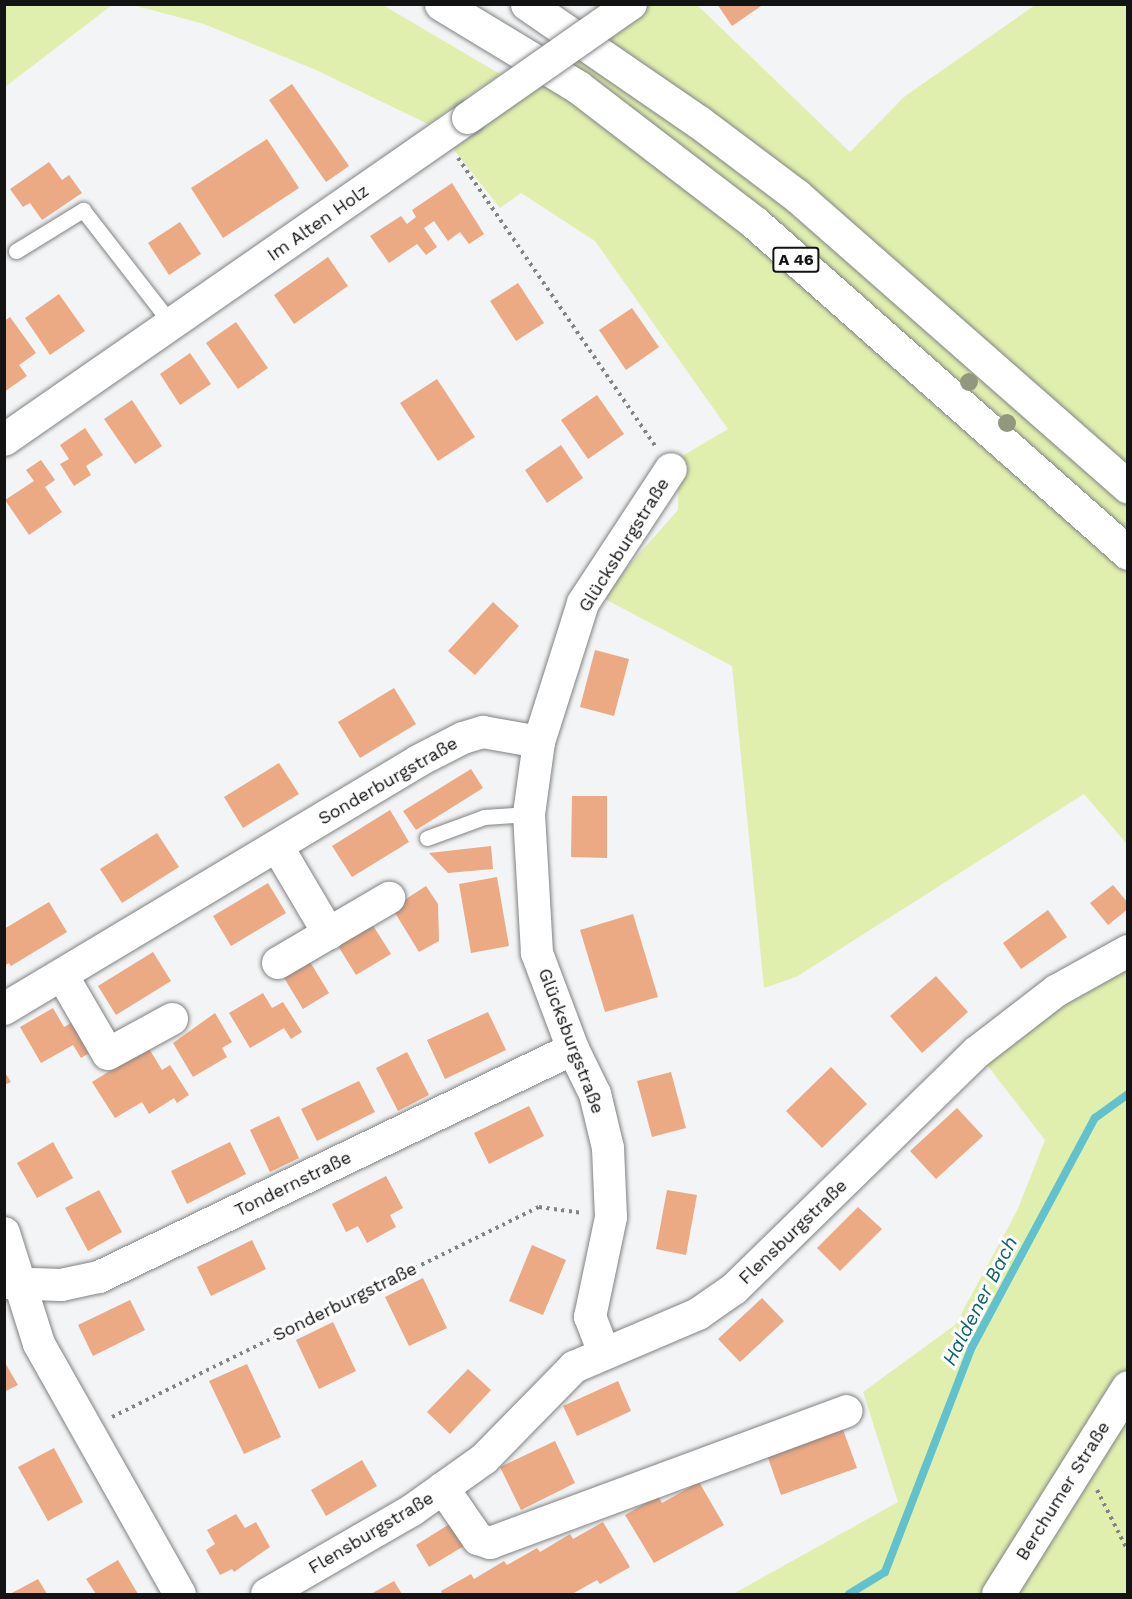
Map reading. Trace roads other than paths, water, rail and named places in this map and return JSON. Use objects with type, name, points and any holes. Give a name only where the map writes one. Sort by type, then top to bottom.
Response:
[{"type":"main road","name":"A 46","points":[[441,4],[578,87],[755,223],[1126,552]]},
{"type":"main road","name":"A 46","points":[[527,4],[699,122],[796,195],[1128,487]]},
{"type":"main road","name":"Berchumer Straße","points":[[998,1594],[1128,1387]]},
{"type":"street","name":"Im Alten Holz","points":[[4,440],[173,326],[631,4]]},
{"type":"street","name":"Glücksburgstraße","points":[[604,1353],[590,1317],[611,1217],[608,1148],[595,1094],[573,1049],[537,953],[529,814],[539,742],[583,603],[671,469]]},
{"type":"street","name":"Sonderburgstraße","points":[[4,1009],[463,738],[483,732],[539,742]]},
{"type":"street","points":[[277,846],[329,934]]},
{"type":"street","points":[[278,963],[389,897]]},
{"type":"street","name":"Flensburgstraße","points":[[267,1594],[443,1488],[484,1459],[574,1367],[698,1314],[734,1289],[977,1052],[1056,991],[1128,951]]},
{"type":"street","points":[[62,975],[108,1054],[172,1019]]},
{"type":"street","name":"Tondernstraße","points":[[13,1282],[61,1284],[99,1277],[573,1049]]},
{"type":"street","points":[[4,1233],[13,1282],[39,1344],[180,1594]]},
{"type":"street","name":"Flensburgstraße","points":[[443,1488],[478,1539],[490,1543],[846,1411]]},
{"type":"lane","points":[[16,251],[83,210],[173,326]]},
{"type":"lane","points":[[428,838],[484,817],[529,814]]},
{"type":"waterway","name":"Haldener Bach","points":[[849,1594],[885,1572],[972,1347],[1095,1118],[1128,1094]]}]
